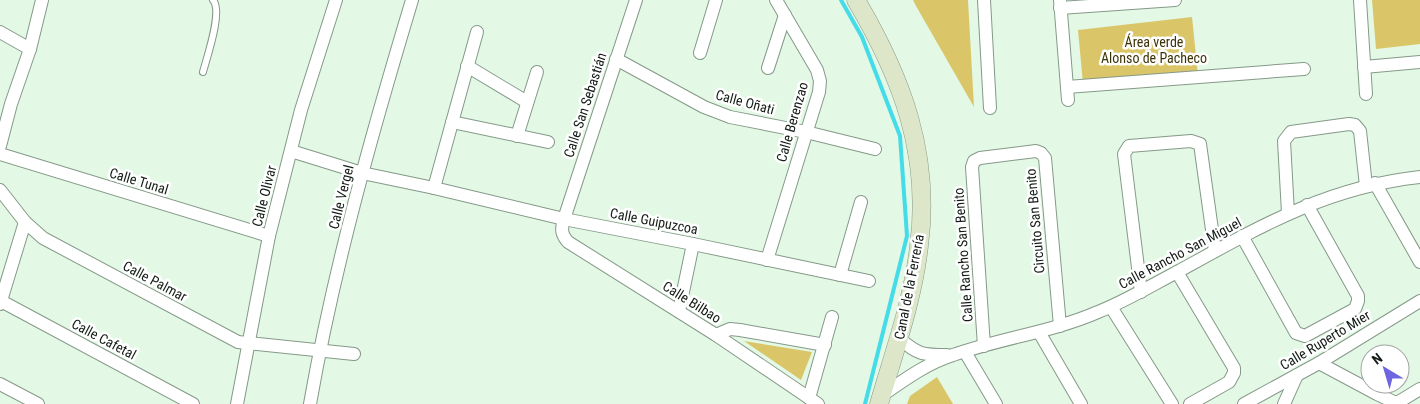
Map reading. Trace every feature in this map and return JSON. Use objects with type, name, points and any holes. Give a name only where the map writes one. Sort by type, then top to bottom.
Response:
[{"type":"street","points":[[0,146],[5,101],[30,49],[42,0]]},
{"type":"street","name":"Calle Olivar","points":[[238,404],[269,236],[301,110],[336,0]]},
{"type":"street","name":"Calle Vergel","points":[[310,404],[320,350],[362,173],[377,115],[412,0]]},
{"type":"street","name":"Calle San Sebastián","points":[[564,220],[636,0]]},
{"type":"street","points":[[700,53],[716,0]]},
{"type":"street","name":"Calle Berenzao","points":[[767,260],[819,92],[820,81],[813,61],[776,0]]},
{"type":"street","name":"Canal de la Ferrería","points":[[856,0],[883,50],[900,88],[912,127],[921,178],[919,246],[899,338],[880,400]]},
{"type":"street","points":[[984,0],[990,108]]},
{"type":"street","points":[[1175,0],[1060,4],[1068,93],[1304,70]]},
{"type":"street","points":[[1360,0],[1366,94]]},
{"type":"street","points":[[768,68],[785,15]]},
{"type":"street","points":[[0,32],[30,49]]},
{"type":"street","points":[[434,188],[477,32]]},
{"type":"street","name":"Calle Oñati","points":[[616,59],[717,113],[875,149]]},
{"type":"street","points":[[1364,67],[1420,62]]},
{"type":"street","points":[[467,66],[527,102]]},
{"type":"street","points":[[517,136],[537,72]]},
{"type":"street","points":[[452,122],[548,142]]},
{"type":"street","points":[[1288,213],[1284,141],[1291,132],[1349,124],[1355,125],[1360,131],[1370,185],[1420,262]]},
{"type":"street","points":[[1141,292],[1124,154],[1129,146],[1191,141],[1200,144],[1216,251]]},
{"type":"street","name":"Calle Guipuzcoa","points":[[291,151],[362,173],[434,188],[564,220],[693,244],[869,281]]},
{"type":"street","name":"Circuito San Benito","points":[[974,161],[980,158],[1036,151],[1045,158],[1060,326]]},
{"type":"street","name":"Calle Tunal","points":[[0,154],[269,236]]},
{"type":"street","name":"Calle Rancho San Benito","points":[[974,161],[972,167],[984,346]]},
{"type":"street","name":"Calle Rancho San Miguel","points":[[880,400],[921,370],[958,353],[1060,326],[1110,307],[1288,213],[1370,185],[1420,177]]},
{"type":"street","name":"Calle Palmar","points":[[0,190],[32,229],[52,242],[238,342],[354,354]]},
{"type":"street","points":[[840,275],[862,202]]},
{"type":"street","points":[[1242,236],[1296,334],[1305,336],[1355,309],[1358,301],[1358,296],[1308,205]]},
{"type":"street","name":"Calle Bilbao","points":[[564,220],[561,231],[568,242],[716,335],[813,401]]},
{"type":"street","points":[[0,303],[25,222]]},
{"type":"street","points":[[679,311],[693,244]]},
{"type":"street","points":[[1177,272],[1234,368],[1234,373],[1229,382],[1190,404]]},
{"type":"street","name":"Calle Ruperto Mier","points":[[1244,404],[1319,363],[1420,301]]},
{"type":"street","name":"Calle Cafetal","points":[[0,303],[194,404]]},
{"type":"street","points":[[1110,307],[1172,404]]},
{"type":"street","points":[[813,401],[832,317]]},
{"type":"street","points":[[716,335],[730,329],[825,345]]},
{"type":"street","points":[[1039,332],[1081,404]]},
{"type":"street","name":"Calle Rancho San Miguel","points":[[899,338],[913,350],[926,355],[958,353]]},
{"type":"street","points":[[958,353],[996,404]]},
{"type":"street","points":[[1319,363],[1375,399],[1398,404],[1420,389]]},
{"type":"street","points":[[1284,404],[1297,375]]},
{"type":"street","points":[[0,384],[38,404]]},
{"type":"lane","points":[[203,72],[217,15],[216,4],[213,0]]},
{"type":"green space","points":[[913,0],[968,0],[974,107],[916,6]]},
{"type":"green space","points":[[1372,0],[1420,0],[1420,44],[1376,49]]},
{"type":"green space","name":"Área verde Alonso de Pacheco","points":[[1192,17],[1198,75],[1083,84],[1078,30]]},
{"type":"green space","points":[[744,341],[812,352],[801,380]]},
{"type":"green space","points":[[937,377],[953,404],[907,404],[910,396]]},
{"type":"waterway","points":[[841,0],[862,37],[900,136],[907,236],[865,404]]}]
